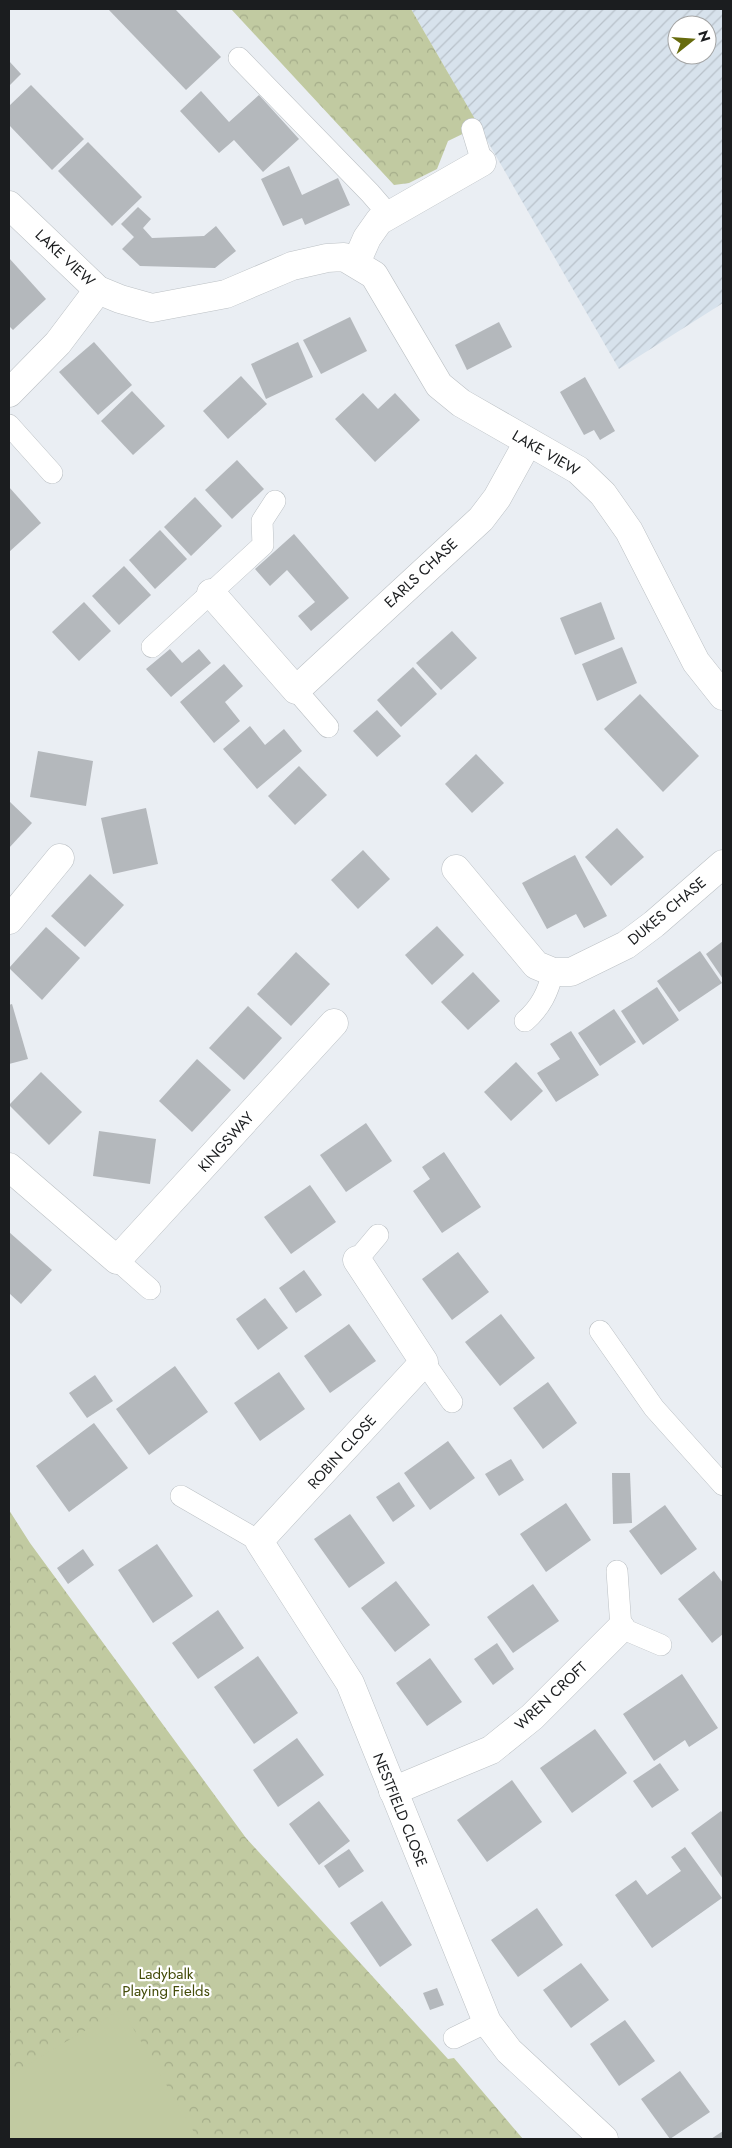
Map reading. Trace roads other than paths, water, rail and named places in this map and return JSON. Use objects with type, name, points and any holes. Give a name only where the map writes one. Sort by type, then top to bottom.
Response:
[{"type":"street","points":[[356,263],[367,238],[379,221],[482,162]]},
{"type":"street","name":"LAKE VIEW","points":[[9,205],[98,290],[120,299],[152,308],[226,294],[292,266],[327,258],[344,257],[374,275],[439,386],[461,404],[578,470],[603,494],[629,531],[696,662],[723,696]]},
{"type":"street","points":[[9,393],[58,343],[98,290]]},
{"type":"street","name":"EARLS CHASE","points":[[296,690],[481,518],[497,498],[528,442]]},
{"type":"street","points":[[211,593],[296,690]]},
{"type":"street","points":[[9,920],[60,858]]},
{"type":"street","name":"DUKES CHASE","points":[[552,972],[571,972],[626,945],[654,924],[723,864]]},
{"type":"street","points":[[456,869],[536,965],[552,972]]},
{"type":"street","name":"KINGSWAY","points":[[117,1260],[334,1023]]},
{"type":"street","points":[[9,1167],[117,1260]]},
{"type":"street","points":[[357,1260],[424,1362]]},
{"type":"street","name":"ROBIN CLOSE","points":[[260,1541],[424,1362]]},
{"type":"street","name":"NESTFIELD CLOSE","points":[[260,1541],[350,1683],[486,2022],[509,2051],[604,2139]]},
{"type":"street","name":"WREN CROFT","points":[[392,1791],[491,1750],[532,1717],[621,1628]]},
{"type":"lane","points":[[239,58],[389,215]]},
{"type":"lane","points":[[472,129],[482,162]]},
{"type":"lane","points":[[9,425],[52,473]]},
{"type":"lane","points":[[152,648],[263,545],[262,521],[275,501]]},
{"type":"lane","points":[[296,690],[328,727]]},
{"type":"lane","points":[[525,1021],[538,1010],[548,990],[552,972]]},
{"type":"lane","points":[[357,1260],[378,1235]]},
{"type":"lane","points":[[117,1260],[150,1289]]},
{"type":"lane","points":[[600,1331],[654,1408],[723,1486]]},
{"type":"lane","points":[[424,1362],[452,1402]]},
{"type":"lane","name":"NESTFIELD CLOSE","points":[[181,1496],[260,1541]]},
{"type":"lane","points":[[617,1571],[621,1628],[661,1645]]},
{"type":"lane","points":[[454,2038],[486,2022]]},
{"type":"park label","name":"Ladybalk Playing Fields","points":[[166,1982]]}]
